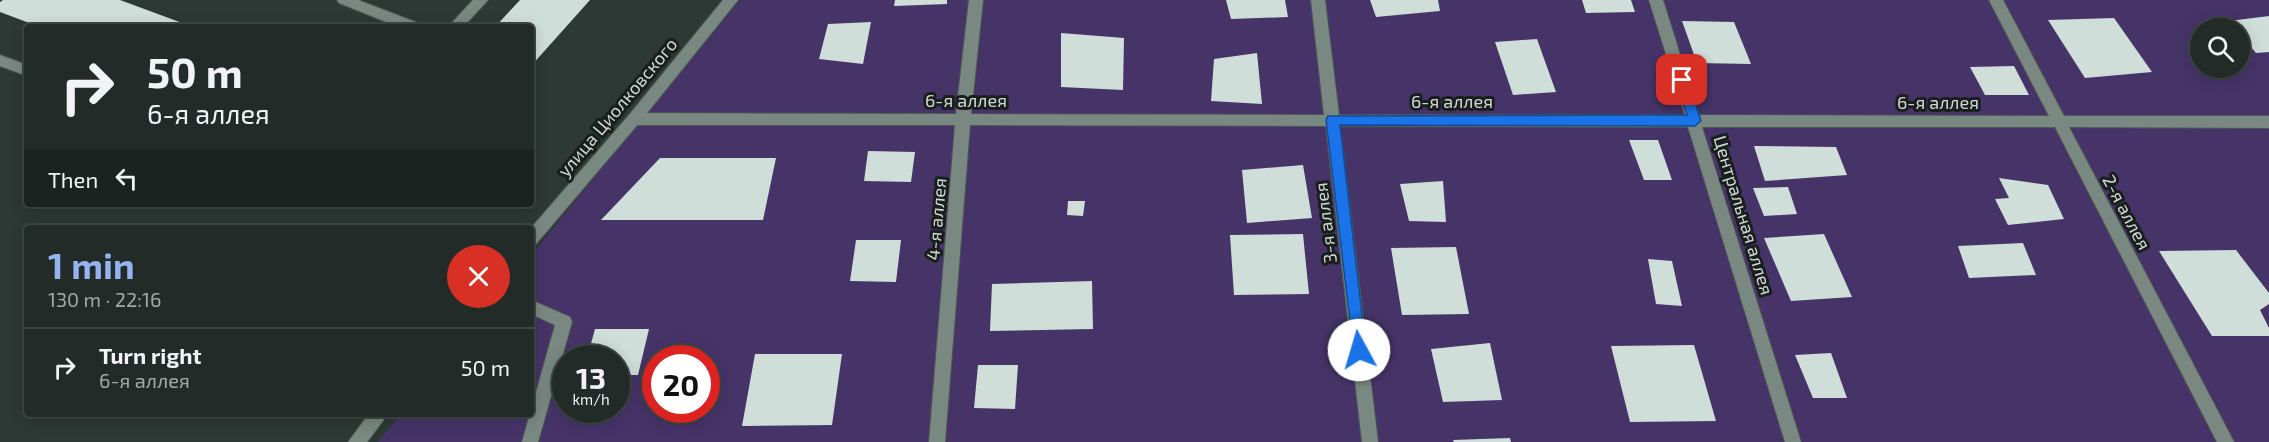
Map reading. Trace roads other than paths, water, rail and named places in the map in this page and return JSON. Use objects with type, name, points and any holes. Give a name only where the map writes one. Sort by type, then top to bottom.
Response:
[{"type":"street","points":[[344,0],[405,24]]},
{"type":"street","points":[[458,24],[481,0]]},
{"type":"street","name":"улица Циолковского","points":[[534,236],[634,119],[731,0]]},
{"type":"street","name":"4-я аллея","points":[[937,442],[963,119],[976,0]]},
{"type":"street","name":"3-я аллея","points":[[1318,0],[1370,442]]},
{"type":"street","name":"Центральная аллея","points":[[1656,0],[1793,442]]},
{"type":"street","name":"2-я аллея","points":[[1996,0],[2226,442]]},
{"type":"street","points":[[0,60],[24,70]]},
{"type":"street","name":"6-я аллея","points":[[634,119],[2269,122]]},
{"type":"street","points":[[530,442],[564,322],[534,308]]},
{"type":"street","points":[[356,442],[377,417]]}]
